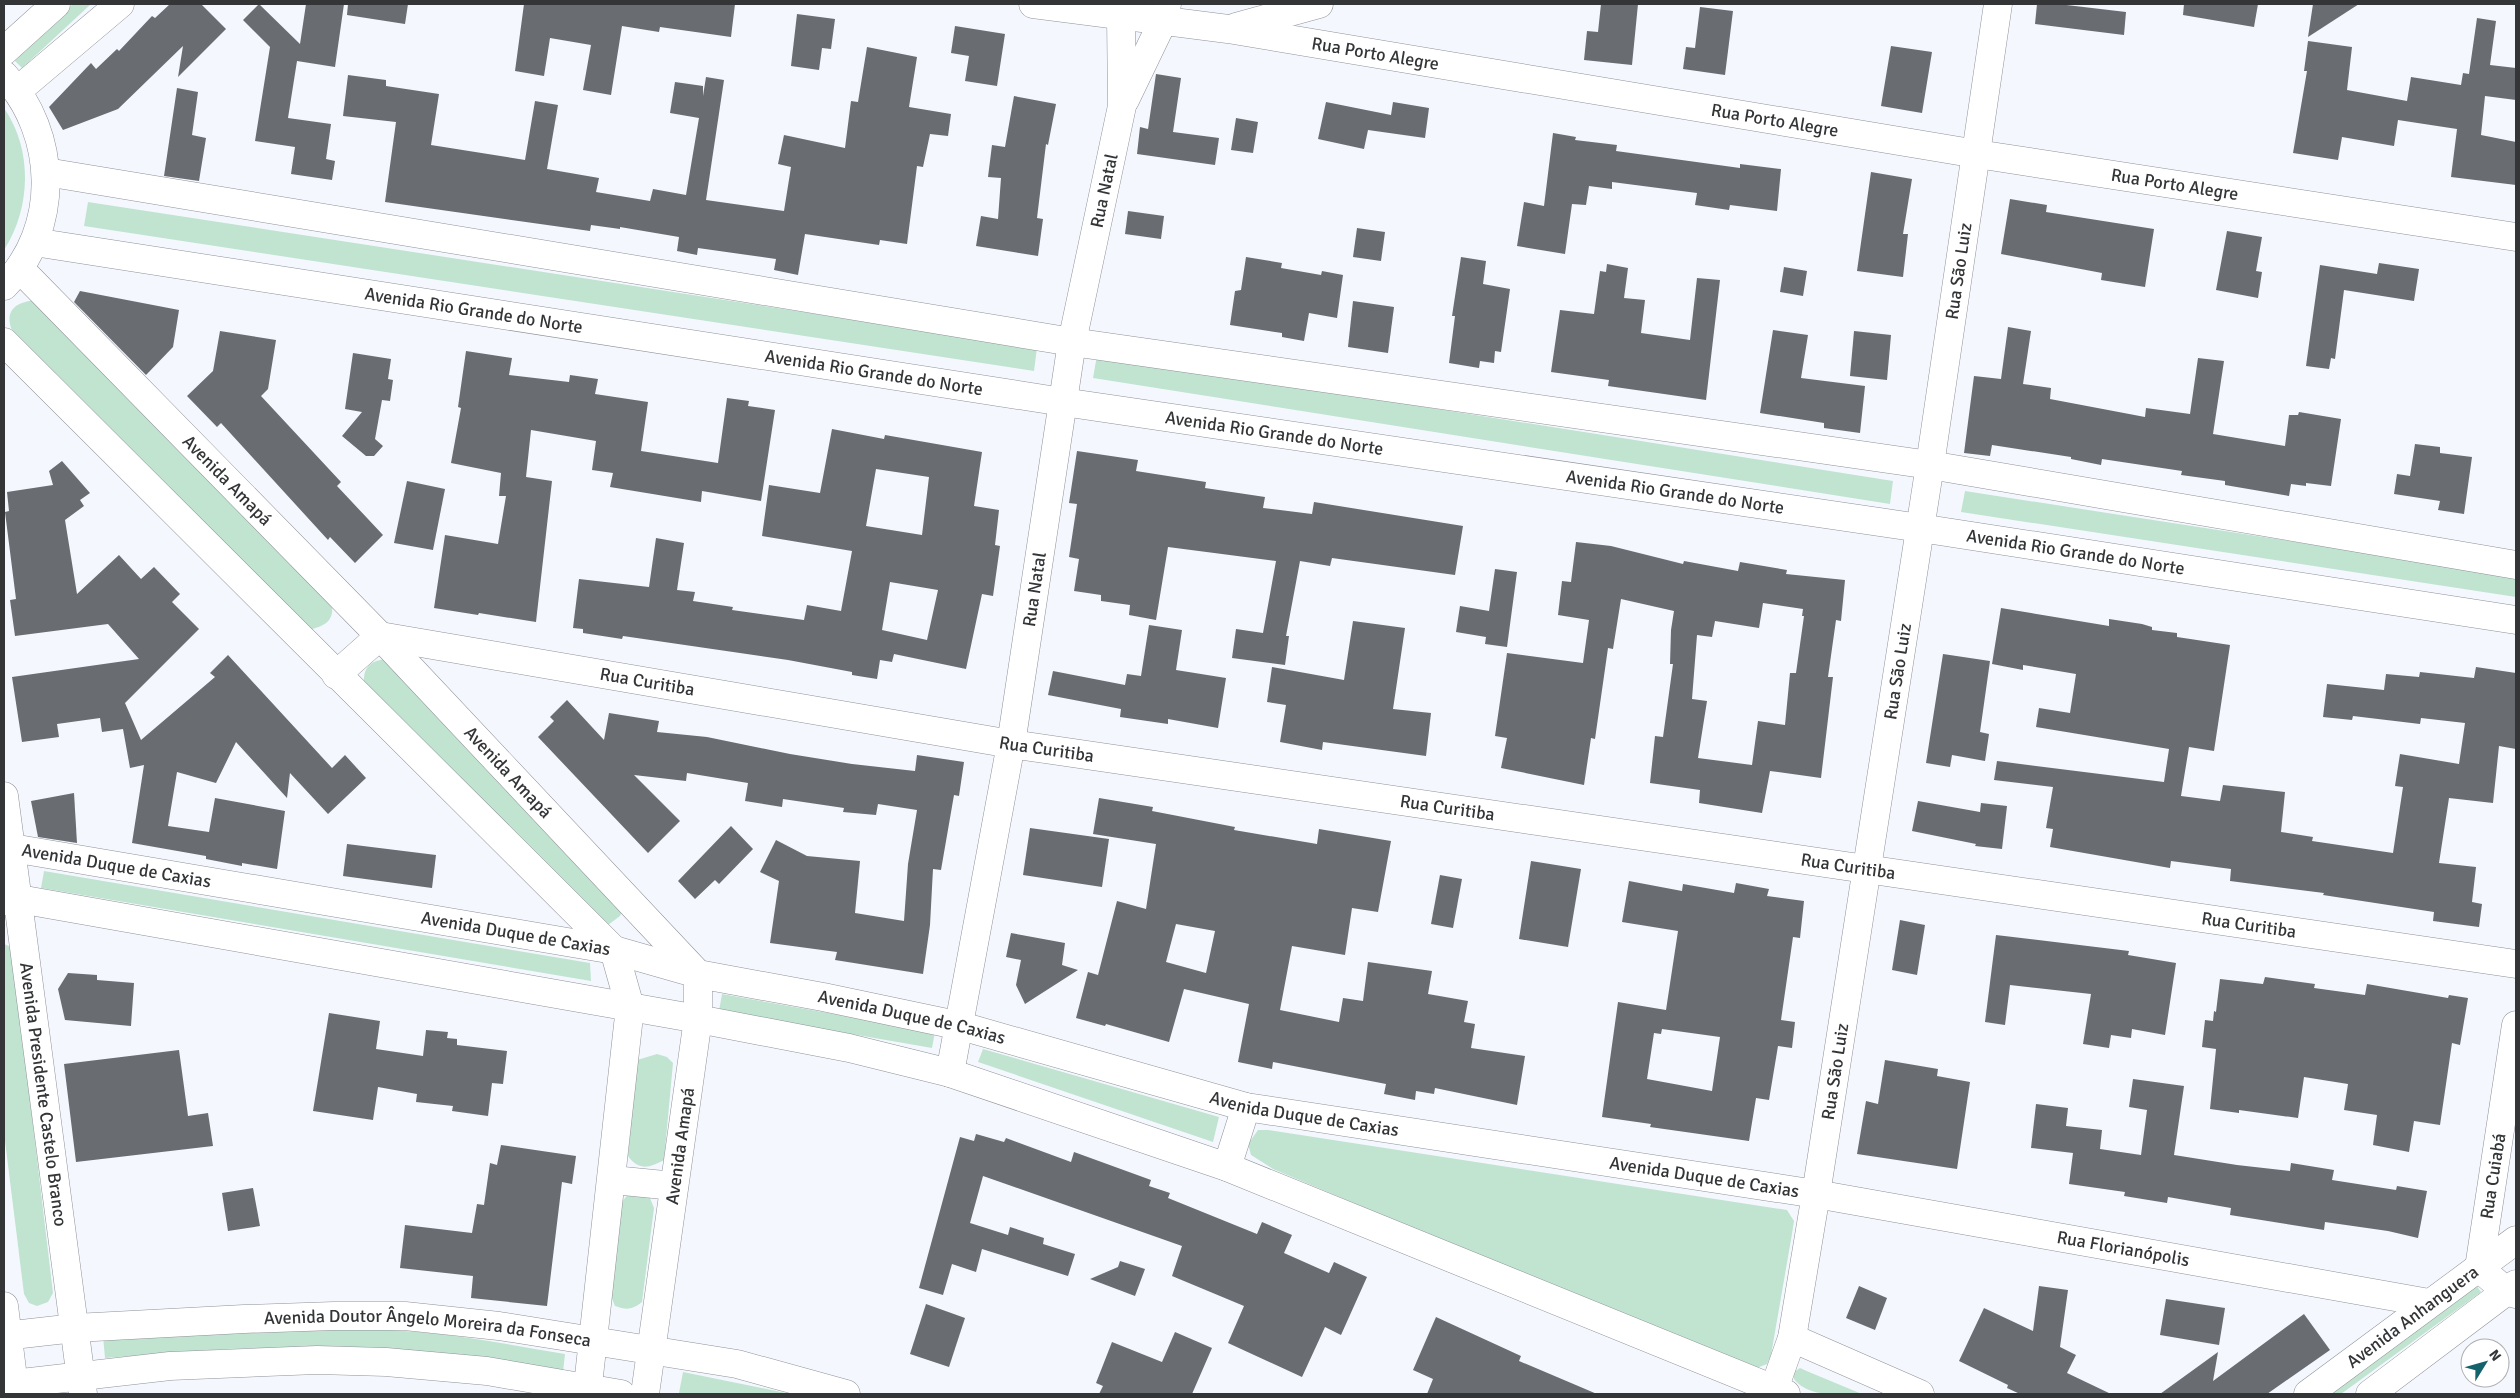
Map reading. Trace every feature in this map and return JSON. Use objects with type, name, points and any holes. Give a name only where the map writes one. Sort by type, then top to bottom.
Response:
[{"type":"street","points":[[4,50],[56,4]]},
{"type":"street","points":[[12,277],[34,242],[42,220],[46,172],[42,143],[32,116],[11,83],[120,4]]},
{"type":"street","name":"Rua Porto Alegre","points":[[1033,4],[1165,12],[1228,29],[1977,154],[2516,237]]},
{"type":"street","points":[[1228,29],[1319,4]]},
{"type":"street","name":"Rua São Luiz","points":[[1792,1338],[1930,465],[1998,4]]},
{"type":"street","name":"Rua Natal","points":[[950,1073],[961,1026],[1010,744],[1072,342],[1122,106],[1122,10]]},
{"type":"street","name":"Rua Natal","points":[[1122,106],[1165,12]]},
{"type":"street","points":[[46,172],[1072,342],[1930,465],[2516,565]]},
{"type":"street","name":"Avenida Rio Grande do Norte","points":[[34,242],[1063,402],[1920,528],[2516,620]]},
{"type":"street","name":"Avenida Amapá","points":[[12,277],[380,636],[698,974],[698,1019],[646,1394]]},
{"type":"street","points":[[4,342],[614,950],[630,1008],[613,1180],[592,1342],[588,1392]]},
{"type":"street","points":[[336,675],[380,636]]},
{"type":"street","name":"Rua Curitiba","points":[[380,636],[1010,744],[2516,964]]},
{"type":"street","name":"Avenida Presidente Castelo Branco","points":[[4,796],[12,900],[82,1385]]},
{"type":"street","name":"Avenida Duque de Caxias","points":[[8,849],[614,950],[698,974],[823,997],[961,1026],[1246,1107],[1816,1194]]},
{"type":"street","points":[[12,900],[698,1019],[850,1048],[950,1073],[1227,1167],[1780,1392],[1792,1338],[1920,1394]]},
{"type":"street","name":"Rua Cuiabá","points":[[2479,1268],[2516,1025]]},
{"type":"street","points":[[1227,1167],[1246,1107]]},
{"type":"street","points":[[613,1180],[674,1186]]},
{"type":"street","name":"Rua Florianópolis","points":[[1816,1194],[2429,1303]]},
{"type":"street","name":"Avenida Anhanguera","points":[[2308,1394],[2516,1240]]},
{"type":"street","points":[[2479,1268],[2513,1290]]},
{"type":"street","name":"Avenida Anhanguera","points":[[2370,1394],[2513,1290]]},
{"type":"street","points":[[4,1306],[10,1388]]},
{"type":"street","name":"Avenida Doutor Ângelo Moreira da Fonseca","points":[[5,1335],[74,1328],[334,1316],[405,1316],[499,1326],[592,1342],[653,1349],[737,1364],[846,1394]]},
{"type":"street","name":"Avenida Doutor Ângelo Moreira da Fonseca","points":[[10,1388],[82,1385],[170,1366],[317,1360],[386,1362],[487,1370],[588,1392],[621,1394]]},
{"type":"green space","points":[[73,4],[91,4],[22,68],[13,59]]},
{"type":"green space","points":[[4,108],[20,142],[24,160],[25,179],[24,198],[19,216],[13,234],[4,250]]},
{"type":"green space","points":[[88,202],[1037,348],[1034,371],[84,226]]},
{"type":"green space","points":[[36,300],[332,605],[331,616],[327,622],[309,630],[13,333],[9,319],[10,313],[22,303]]},
{"type":"green space","points":[[1097,355],[1893,481],[1890,504],[1093,378]]},
{"type":"green space","points":[[1965,491],[2516,576],[2516,597],[1961,512]]},
{"type":"green space","points":[[388,659],[623,909],[620,916],[608,925],[365,690],[364,677],[367,668],[370,664]]},
{"type":"green space","points":[[44,871],[590,963],[591,981],[41,888]]},
{"type":"green space","points":[[4,944],[9,946],[13,957],[53,1293],[48,1302],[37,1306],[29,1303],[24,1294],[4,1133]]},
{"type":"green space","points":[[722,994],[935,1032],[932,1048],[719,1011]]},
{"type":"green space","points":[[983,1049],[1219,1117],[1213,1142],[978,1062]]},
{"type":"green space","points":[[657,1054],[667,1057],[673,1063],[664,1160],[644,1167],[636,1164],[628,1156],[637,1060]]},
{"type":"green space","points":[[1258,1130],[1787,1210],[1794,1221],[1771,1355],[1767,1364],[1757,1368],[1746,1368],[1273,1169],[1251,1155],[1248,1144]]},
{"type":"green space","points":[[640,1193],[650,1198],[654,1208],[642,1302],[632,1308],[622,1308],[615,1306],[610,1294],[622,1202],[628,1194]]},
{"type":"green space","points":[[2476,1285],[2481,1292],[2341,1394],[2326,1394]]},
{"type":"green space","points":[[346,1328],[394,1330],[455,1336],[565,1354],[563,1372],[324,1347],[225,1349],[105,1358],[103,1336],[225,1329]]},
{"type":"green space","points":[[1800,1368],[1862,1394],[1825,1394],[1808,1389],[1794,1379],[1794,1372]]},
{"type":"green space","points":[[683,1372],[786,1393],[790,1394],[679,1393]]},
{"type":"building","points":[[170,4],[201,4],[226,29],[178,77],[183,46],[118,109],[63,130],[49,107],[91,63],[96,69],[117,49],[119,51],[152,16],[155,18]]},
{"type":"building","points":[[259,4],[300,44],[306,4],[344,4],[335,67],[297,61],[288,118],[331,124],[326,159],[335,161],[332,180],[291,174],[295,147],[255,141],[270,47],[243,20]]},
{"type":"building","points":[[348,4],[408,4],[405,24],[347,15]]},
{"type":"building","points":[[524,4],[735,4],[731,37],[660,27],[659,32],[622,26],[611,95],[583,90],[591,45],[550,38],[544,76],[515,71]]},
{"type":"building","points":[[1601,4],[1638,4],[1632,65],[1584,60],[1587,31],[1598,32]]},
{"type":"building","points":[[2037,4],[2058,4],[2126,12],[2124,35],[2035,24]]},
{"type":"building","points":[[2184,4],[2258,4],[2254,27],[2183,15]]},
{"type":"building","points":[[2313,4],[2359,4],[2308,37]]},
{"type":"building","points":[[1700,7],[1733,11],[1725,75],[1683,69],[1686,47],[1695,48]]},
{"type":"building","points":[[797,14],[835,19],[831,49],[822,48],[819,70],[791,66]]},
{"type":"building","points":[[2477,18],[2496,21],[2490,65],[2516,68],[2516,100],[2485,96],[2481,135],[2516,142],[2516,185],[2451,177],[2457,129],[2398,120],[2394,146],[2342,137],[2338,160],[2293,153],[2307,71],[2304,71],[2308,41],[2352,47],[2347,90],[2407,101],[2411,77],[2461,85],[2463,73],[2469,74]]},
{"type":"building","points":[[955,26],[1005,34],[997,86],[965,81],[969,56],[951,53]]},
{"type":"building","points":[[1891,46],[1932,52],[1922,113],[1881,106]]},
{"type":"building","points":[[867,47],[917,57],[909,107],[951,114],[948,136],[930,134],[923,167],[917,166],[907,244],[880,240],[879,245],[805,234],[798,275],[774,270],[776,259],[698,248],[697,255],[677,251],[679,237],[620,227],[620,229],[591,225],[590,231],[385,202],[396,122],[343,116],[348,75],[386,80],[386,86],[439,94],[431,145],[525,160],[535,101],[558,105],[547,169],[599,178],[596,192],[650,201],[653,189],[686,195],[699,118],[670,113],[675,82],[703,86],[703,96],[706,77],[724,80],[706,200],[784,211],[791,167],[778,164],[784,135],[845,148],[851,101],[858,102]]},
{"type":"building","points":[[1156,74],[1181,78],[1173,132],[1219,138],[1215,165],[1137,154],[1140,127],[1148,129]]},
{"type":"building","points":[[177,88],[198,92],[192,135],[206,138],[199,181],[164,176]]},
{"type":"building","points":[[1014,96],[1056,104],[1048,145],[1046,144],[1037,218],[1043,219],[1038,256],[976,246],[981,216],[998,219],[1001,178],[988,177],[992,145],[1005,147]]},
{"type":"building","points":[[1326,102],[1391,115],[1393,102],[1429,108],[1425,138],[1368,130],[1364,149],[1318,139]]},
{"type":"building","points":[[1236,118],[1258,122],[1253,153],[1231,150]]},
{"type":"building","points":[[1553,133],[1576,137],[1575,140],[1617,145],[1616,151],[1740,168],[1740,164],[1781,169],[1777,211],[1730,205],[1729,210],[1695,205],[1697,193],[1612,182],[1612,189],[1589,186],[1586,205],[1572,204],[1565,254],[1517,246],[1524,202],[1544,206]]},
{"type":"building","points":[[1871,172],[1912,179],[1903,234],[1908,234],[1903,277],[1857,271]]},
{"type":"building","points":[[2010,199],[2047,205],[2046,212],[2154,229],[2145,287],[2101,280],[2102,273],[2001,254]]},
{"type":"building","points":[[1128,211],[1164,216],[1161,239],[1125,234]]},
{"type":"building","points":[[1357,228],[1385,232],[1381,261],[1353,257]]},
{"type":"building","points":[[2227,231],[2262,237],[2256,271],[2262,272],[2258,298],[2216,290]]},
{"type":"building","points":[[1246,257],[1282,263],[1281,268],[1321,275],[1322,271],[1343,275],[1337,318],[1309,313],[1304,341],[1282,337],[1282,333],[1230,325],[1235,291],[1241,290]]},
{"type":"building","points":[[1461,257],[1486,261],[1483,284],[1510,289],[1501,352],[1495,351],[1494,363],[1480,361],[1479,368],[1449,363],[1455,316],[1452,316]]},
{"type":"building","points":[[2379,263],[2419,269],[2414,301],[2344,290],[2335,359],[2331,358],[2329,369],[2306,366],[2320,265],[2377,274]]},
{"type":"building","points":[[1607,264],[1628,268],[1624,298],[1645,300],[1641,333],[1690,340],[1697,278],[1720,280],[1706,400],[1608,386],[1609,380],[1551,372],[1560,310],[1594,314],[1600,271],[1606,272]]},
{"type":"building","points":[[1784,267],[1807,271],[1803,296],[1780,292]]},
{"type":"building","points":[[80,291],[179,310],[173,347],[146,375],[74,302]]},
{"type":"building","points":[[1353,301],[1394,307],[1388,353],[1348,347]]},
{"type":"building","points":[[2008,327],[2031,331],[2023,384],[2051,388],[2050,399],[2145,417],[2146,408],[2190,414],[2198,358],[2224,361],[2213,434],[2285,446],[2289,415],[2298,415],[2299,412],[2341,419],[2331,486],[2306,483],[2306,486],[2291,484],[2289,496],[2225,485],[2225,481],[2181,475],[2182,471],[2102,459],[2101,465],[2071,459],[2071,457],[1992,445],[1990,456],[1964,453],[1974,376],[2001,379]]},
{"type":"building","points":[[1773,330],[1808,335],[1801,378],[1865,386],[1860,433],[1824,428],[1824,423],[1760,413]]},
{"type":"building","points":[[220,331],[276,340],[268,389],[261,396],[341,482],[337,486],[383,535],[355,563],[330,537],[328,540],[221,423],[217,427],[187,396],[213,371]]},
{"type":"building","points":[[1854,331],[1891,335],[1887,380],[1850,376]]},
{"type":"building","points":[[466,351],[512,358],[509,375],[569,382],[570,375],[598,379],[595,394],[648,402],[641,451],[718,463],[727,398],[749,401],[748,406],[775,410],[761,501],[702,491],[701,502],[610,487],[613,473],[592,470],[596,441],[531,430],[526,477],[552,481],[536,622],[434,608],[445,535],[498,544],[506,496],[499,496],[501,473],[451,463],[461,408],[458,407]]},
{"type":"building","points":[[353,353],[391,359],[388,379],[393,380],[390,401],[382,400],[375,439],[383,446],[374,456],[366,456],[342,436],[362,412],[345,409]]},
{"type":"building","points":[[832,429],[884,439],[885,435],[982,452],[974,506],[999,510],[995,545],[1000,546],[993,596],[982,594],[966,669],[894,654],[892,662],[880,660],[877,679],[852,675],[852,672],[788,660],[623,636],[622,639],[583,633],[583,629],[573,628],[579,579],[649,587],[656,538],[684,543],[677,590],[695,592],[693,601],[733,607],[732,610],[804,620],[807,605],[841,611],[852,551],[762,536],[769,485],[820,493]],"holes":[[[876,469],[929,477],[922,535],[866,526]],[[890,582],[938,590],[927,640],[882,630]]]},
{"type":"building","points":[[2415,444],[2440,447],[2440,453],[2472,457],[2464,514],[2438,510],[2440,501],[2394,494],[2397,474],[2410,476]]},
{"type":"building","points":[[1077,451],[1138,460],[1136,471],[1206,482],[1205,488],[1265,497],[1263,508],[1312,514],[1314,502],[1463,526],[1455,575],[1332,558],[1330,566],[1300,561],[1286,636],[1289,636],[1285,665],[1232,658],[1236,629],[1263,633],[1276,561],[1168,547],[1156,620],[1129,615],[1130,605],[1101,601],[1101,595],[1074,591],[1079,559],[1069,557],[1077,504],[1069,503]]},
{"type":"building","points":[[62,461],[90,493],[80,500],[84,506],[65,520],[77,594],[119,555],[141,579],[154,567],[180,594],[172,602],[199,629],[125,703],[141,740],[215,677],[210,673],[228,655],[332,768],[345,755],[366,778],[328,814],[290,773],[287,798],[236,742],[216,783],[177,772],[168,826],[209,832],[215,798],[285,811],[277,869],[242,863],[242,866],[206,859],[206,856],[132,843],[144,765],[130,768],[123,729],[102,732],[100,718],[57,724],[59,737],[22,742],[12,677],[139,659],[108,624],[15,636],[10,600],[16,599],[5,512],[9,511],[7,492],[53,485],[49,471]]},
{"type":"building","points":[[407,481],[445,489],[433,550],[394,543]]},
{"type":"building","points":[[1576,542],[1611,546],[1683,564],[1684,561],[1738,571],[1740,562],[1787,570],[1786,574],[1845,580],[1841,621],[1836,620],[1828,677],[1833,677],[1821,778],[1770,771],[1762,813],[1699,803],[1700,790],[1650,783],[1655,736],[1663,737],[1673,664],[1670,664],[1671,630],[1674,611],[1621,599],[1613,649],[1608,648],[1595,739],[1591,738],[1584,785],[1501,768],[1507,738],[1495,736],[1507,653],[1583,663],[1589,620],[1558,615],[1562,581],[1571,582]],"holes":[[[1763,603],[1803,609],[1802,616],[1804,616],[1796,673],[1790,673],[1785,725],[1758,721],[1752,765],[1698,758],[1707,701],[1692,699],[1697,635],[1712,637],[1715,621],[1759,628]]]},
{"type":"building","points":[[1495,569],[1517,572],[1507,647],[1485,644],[1486,637],[1456,632],[1460,606],[1489,611]]},
{"type":"building","points":[[2001,608],[2109,626],[2109,619],[2142,624],[2152,627],[2152,630],[2177,633],[2177,637],[2230,645],[2214,751],[2189,747],[2181,796],[2220,801],[2223,785],[2285,792],[2281,832],[2313,837],[2312,841],[2393,853],[2403,787],[2395,786],[2400,754],[2459,764],[2465,723],[2421,718],[2420,724],[2353,716],[2352,720],[2323,717],[2327,684],[2384,690],[2386,674],[2419,677],[2420,672],[2474,678],[2476,667],[2516,673],[2516,749],[2499,746],[2493,803],[2449,798],[2439,863],[2476,867],[2472,902],[2482,904],[2479,927],[2433,921],[2434,912],[2323,895],[2324,893],[2230,881],[2231,869],[2171,861],[2170,868],[2050,847],[2053,829],[2046,828],[2053,787],[1994,780],[1997,761],[2164,782],[2169,749],[2036,727],[2039,708],[2070,713],[2076,674],[2023,665],[2023,670],[1992,664]]},
{"type":"building","points":[[1353,621],[1405,628],[1393,709],[1431,713],[1426,756],[1323,742],[1322,750],[1280,742],[1286,705],[1267,702],[1272,667],[1344,680]]},
{"type":"building","points":[[1149,625],[1182,630],[1176,670],[1226,678],[1218,728],[1168,719],[1168,724],[1120,717],[1121,709],[1048,695],[1053,671],[1125,685],[1127,674],[1141,676]]},
{"type":"building","points":[[1943,654],[1990,661],[1980,732],[1989,734],[1985,761],[1952,755],[1950,767],[1926,763]]},
{"type":"building","points":[[567,700],[604,740],[609,713],[659,721],[657,732],[707,737],[790,754],[852,764],[915,771],[917,755],[964,762],[959,796],[954,795],[941,870],[933,869],[930,925],[923,974],[835,960],[837,952],[770,943],[779,881],[760,872],[776,840],[807,856],[860,861],[855,913],[904,921],[908,864],[917,810],[878,804],[876,815],[843,812],[844,808],[783,799],[782,807],[745,801],[748,783],[687,773],[686,781],[634,775],[680,821],[648,853],[538,737],[554,721],[550,717]]},
{"type":"building","points":[[74,793],[77,843],[38,837],[31,801]]},
{"type":"building","points":[[1099,798],[1153,807],[1152,811],[1235,827],[1234,830],[1317,844],[1319,829],[1391,841],[1378,912],[1352,908],[1345,955],[1292,946],[1280,1010],[1339,1022],[1343,998],[1363,1001],[1368,962],[1432,971],[1428,994],[1468,1001],[1464,1022],[1475,1024],[1471,1048],[1525,1056],[1517,1105],[1435,1088],[1434,1094],[1416,1091],[1415,1100],[1384,1094],[1386,1084],[1273,1062],[1272,1069],[1238,1062],[1249,1004],[1184,989],[1169,1042],[1106,1024],[1105,1026],[1076,1018],[1088,972],[1098,975],[1117,901],[1146,909],[1156,844],[1093,834]],"holes":[[[1176,924],[1215,931],[1206,973],[1166,962]]]},
{"type":"building","points":[[1918,801],[1980,812],[1981,803],[2007,806],[2002,849],[1975,846],[1976,844],[1912,831]]},
{"type":"building","points":[[731,826],[753,849],[719,884],[715,880],[695,899],[678,881]]},
{"type":"building","points":[[1030,828],[1109,839],[1102,887],[1023,875]]},
{"type":"building","points":[[347,844],[436,855],[432,888],[343,876]]},
{"type":"building","points":[[1531,861],[1581,869],[1568,947],[1519,939]]},
{"type":"building","points":[[1440,875],[1462,879],[1453,928],[1431,924]]},
{"type":"building","points":[[1629,881],[1682,891],[1683,884],[1734,893],[1736,883],[1769,889],[1767,896],[1804,901],[1800,938],[1793,937],[1781,1020],[1795,1022],[1792,1048],[1778,1046],[1769,1100],[1756,1098],[1749,1141],[1650,1127],[1651,1124],[1602,1117],[1618,1002],[1666,1010],[1678,931],[1622,922]],"holes":[[[1662,1029],[1720,1037],[1712,1091],[1647,1079],[1654,1033],[1661,1034]]]},
{"type":"building","points":[[1900,920],[1925,925],[1917,975],[1892,970]]},
{"type":"building","points":[[1011,933],[1065,943],[1062,965],[1078,970],[1025,1004],[1016,985],[1021,960],[1006,957]]},
{"type":"building","points":[[1996,935],[2129,951],[2128,955],[2176,963],[2165,1035],[2132,1029],[2131,1038],[2111,1035],[2109,1048],[2083,1044],[2091,994],[2010,985],[2005,1025],[1985,1022]]},
{"type":"building","points":[[68,973],[97,975],[97,980],[134,983],[131,1026],[65,1020],[58,989]]},
{"type":"building","points":[[2265,977],[2315,984],[2314,988],[2365,995],[2367,984],[2448,998],[2449,995],[2468,998],[2460,1045],[2452,1043],[2440,1125],[2414,1121],[2409,1152],[2373,1145],[2377,1115],[2344,1110],[2348,1084],[2304,1077],[2298,1118],[2239,1110],[2239,1113],[2210,1109],[2216,1049],[2202,1047],[2205,1020],[2213,1021],[2214,1011],[2216,1012],[2220,979],[2263,984]]},
{"type":"building","points":[[329,1013],[380,1021],[376,1049],[423,1056],[426,1030],[448,1032],[447,1038],[457,1039],[457,1045],[507,1051],[503,1084],[492,1083],[488,1116],[452,1111],[453,1106],[416,1102],[417,1094],[378,1087],[373,1120],[313,1111]]},
{"type":"building","points":[[179,1050],[188,1116],[208,1113],[213,1146],[76,1162],[64,1064]]},
{"type":"building","points":[[1885,1060],[1938,1069],[1937,1076],[1970,1082],[1957,1169],[1857,1154],[1866,1101],[1878,1104]]},
{"type":"building","points":[[2133,1079],[2184,1086],[2174,1155],[2290,1171],[2291,1163],[2334,1170],[2332,1180],[2396,1190],[2397,1186],[2427,1191],[2418,1238],[2388,1231],[2325,1222],[2324,1230],[2230,1215],[2231,1208],[2168,1197],[2167,1203],[2124,1196],[2125,1192],[2069,1184],[2073,1153],[2031,1148],[2036,1104],[2068,1108],[2066,1126],[2102,1130],[2100,1149],[2141,1155],[2147,1110],[2129,1107]]},
{"type":"building","points":[[976,1134],[1004,1142],[1006,1138],[1071,1162],[1074,1152],[1151,1180],[1149,1186],[1170,1193],[1168,1198],[1257,1234],[1262,1222],[1292,1235],[1284,1253],[1329,1273],[1334,1262],[1367,1277],[1341,1335],[1325,1327],[1302,1377],[1228,1343],[1244,1306],[1172,1276],[1182,1246],[983,1176],[970,1223],[1008,1235],[1010,1227],[1044,1238],[1043,1244],[1075,1254],[1068,1276],[982,1249],[976,1272],[952,1264],[943,1295],[919,1288],[960,1137],[974,1141]]},
{"type":"building","points":[[501,1145],[576,1156],[572,1184],[562,1182],[547,1306],[471,1298],[473,1276],[400,1268],[405,1225],[472,1233],[477,1204],[484,1205],[490,1163],[497,1165]]},
{"type":"building","points":[[253,1188],[260,1226],[228,1231],[222,1193]]},
{"type":"building","points":[[1120,1261],[1145,1269],[1135,1296],[1090,1279],[1118,1267]]},
{"type":"building","points":[[1859,1286],[1887,1298],[1875,1330],[1846,1318]]},
{"type":"building","points":[[2039,1286],[2068,1290],[2060,1347],[2076,1355],[2067,1373],[2111,1394],[2020,1394],[2007,1388],[2008,1385],[1959,1361],[1984,1308],[2033,1331]]},
{"type":"building","points":[[2166,1299],[2225,1308],[2219,1345],[2160,1335]]},
{"type":"building","points":[[926,1304],[965,1318],[949,1367],[910,1354]]},
{"type":"building","points":[[2304,1314],[2330,1350],[2267,1394],[2160,1394],[2218,1352],[2213,1381]]},
{"type":"building","points":[[1436,1317],[1521,1356],[1519,1361],[1597,1394],[1427,1394],[1433,1379],[1413,1370]]},
{"type":"building","points":[[1175,1332],[1212,1348],[1192,1394],[1099,1394],[1103,1386],[1096,1383],[1112,1342],[1162,1362]]}]
